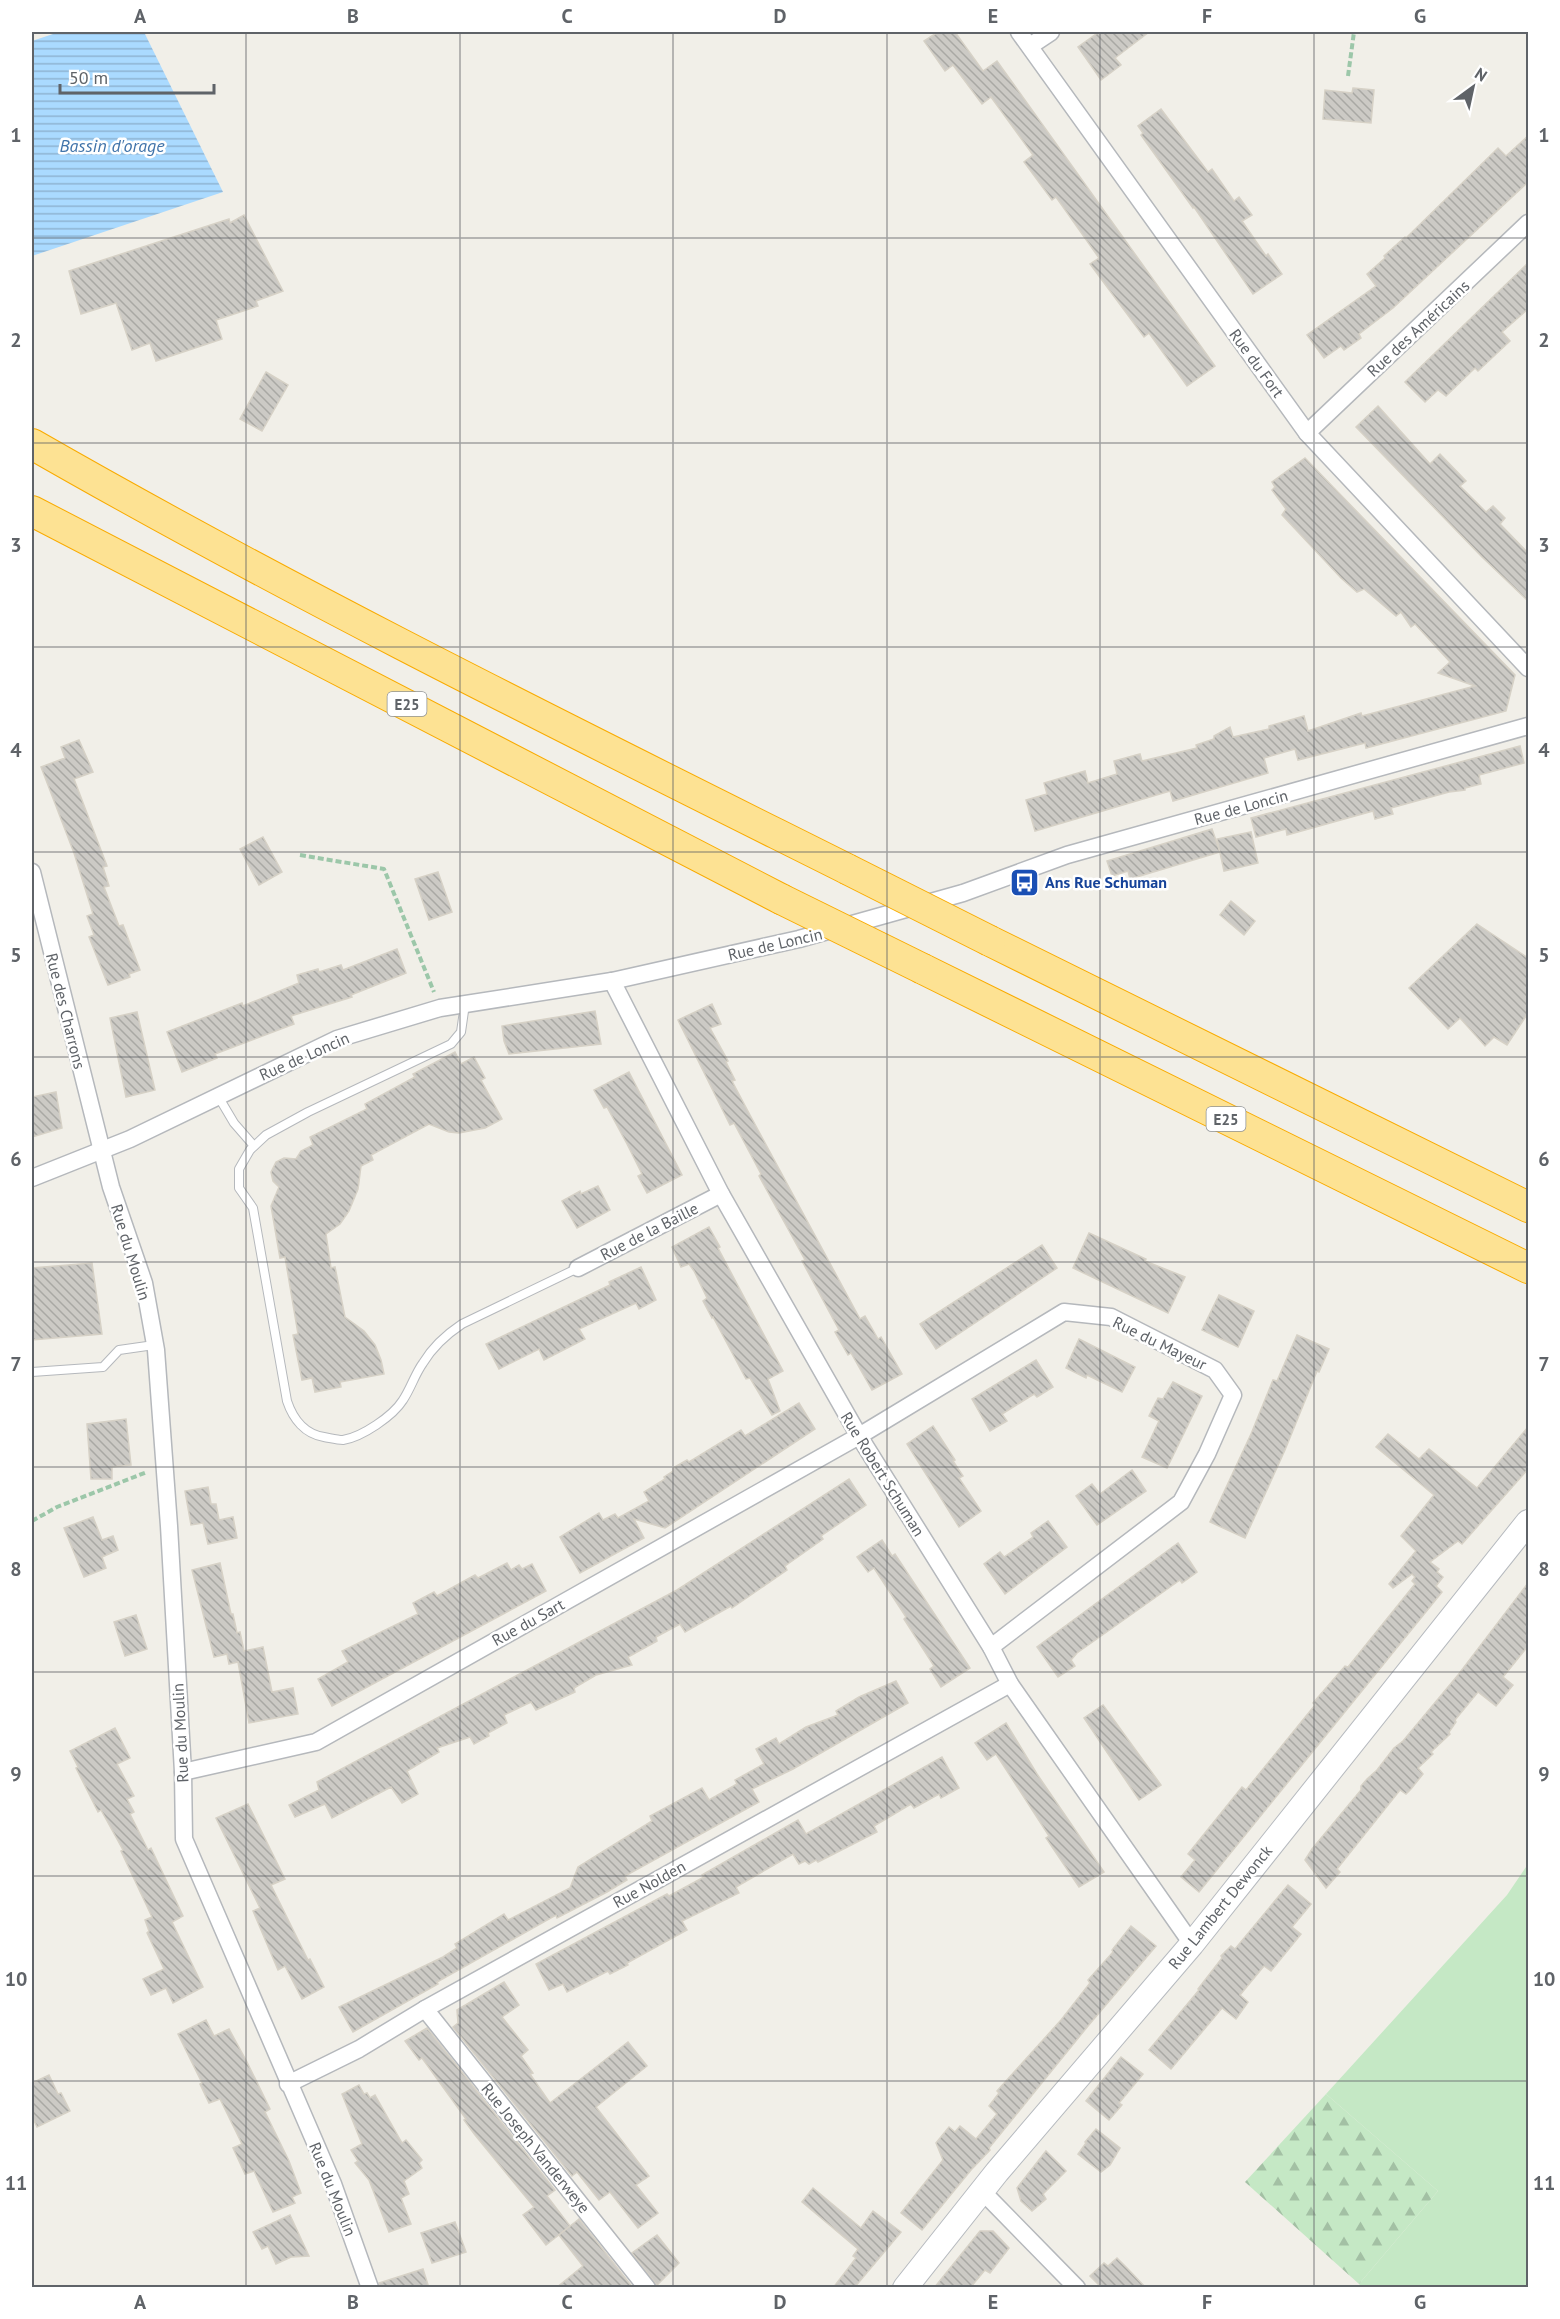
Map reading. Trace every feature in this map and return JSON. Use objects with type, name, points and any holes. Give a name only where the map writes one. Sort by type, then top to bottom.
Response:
[{"type":"highway","points":[[32,444],[147,511],[561,727],[1528,1207]]},
{"type":"highway","name":"E25","points":[[32,511],[781,899],[1528,1268]]},
{"type":"street","name":"Rue du Fort","points":[[1019,32],[1306,433],[1528,668]]},
{"type":"street","points":[[1030,46],[1051,32]]},
{"type":"street","name":"Rue des Américains","points":[[1306,433],[1528,223]]},
{"type":"street","name":"Rue de Loncin","points":[[32,1178],[101,1151],[337,1039],[440,1008],[612,981],[799,939],[963,892],[1067,855],[1528,726]]},
{"type":"street","name":"Rue des Charrons","points":[[32,872],[101,1151]]},
{"type":"street","name":"Rue Robert Schuman","points":[[612,981],[721,1194],[859,1436],[991,1647],[1010,1684],[1192,1944]]},
{"type":"street","name":"Rue du Moulin","points":[[101,1151],[144,1283],[154,1345],[183,1772],[184,1839],[333,2184],[370,2288]]},
{"type":"street","name":"Rue de la Baille","points":[[578,1268],[721,1194]]},
{"type":"street","name":"Rue du Mayeur","points":[[859,1436],[1064,1312],[1111,1317],[1215,1370],[1233,1395],[1207,1454],[1181,1502],[991,1647]]},
{"type":"street","name":"Rue du Sart","points":[[183,1772],[316,1742],[859,1436]]},
{"type":"street","name":"Rue Lambert Dewonck","points":[[905,2288],[982,2191],[1192,1944],[1525,1533]]},
{"type":"street","name":"Rue Nolden","points":[[288,2084],[359,2049],[424,2008],[1010,1684]]},
{"type":"street","name":"Rue Joseph Vanderweye","points":[[424,2008],[647,2288]]},
{"type":"street","points":[[982,2191],[1077,2288]]},
{"type":"lane","points":[[465,1004],[462,1032],[451,1044],[308,1112],[266,1135],[238,1169],[239,1188],[253,1208],[287,1401],[292,1414],[303,1428],[315,1436],[342,1440],[359,1435],[374,1427],[402,1402],[423,1362],[448,1333],[578,1268]]},
{"type":"lane","points":[[218,1096],[234,1123],[255,1146]]},
{"type":"lane","points":[[32,1372],[103,1367],[119,1350],[154,1345]]},
{"type":"path","points":[[1347,76],[1354,32]]},
{"type":"path","points":[[300,855],[384,869],[440,1008]]},
{"type":"path","points":[[32,1521],[57,1507],[164,1466]]},
{"type":"green space","points":[[1528,1864],[1528,2287],[1363,2288],[1359,2284],[1438,2191],[1326,2094],[1507,1895]]},
{"type":"green space","points":[[1326,2094],[1438,2191],[1359,2284],[1245,2182]]},
{"type":"water","name":"Bassin d'orage","points":[[59,32],[144,32],[223,192],[32,256],[32,41]]},
{"type":"building","points":[[938,32],[955,32],[983,71],[997,61],[1215,366],[1187,386],[1149,333],[1144,337],[1090,264],[1099,258],[1056,197],[1052,200],[1024,162],[1033,155],[991,97],[982,104],[953,65],[945,71],[924,41]]},
{"type":"building","points":[[1099,32],[1149,32],[1115,58],[1121,65],[1101,80],[1078,47]]},
{"type":"building","points":[[1353,88],[1374,90],[1371,123],[1323,119],[1325,90],[1352,93]]},
{"type":"building","points":[[1161,109],[1208,172],[1212,169],[1234,201],[1239,197],[1252,215],[1242,221],[1266,256],[1268,254],[1282,274],[1253,294],[1194,207],[1141,135],[1143,133],[1138,126]]},
{"type":"building","points":[[1528,136],[1528,182],[1393,308],[1359,334],[1361,338],[1344,350],[1341,346],[1324,358],[1307,335],[1376,286],[1367,274],[1498,148],[1506,156]]},
{"type":"building","points":[[244,215],[283,291],[256,301],[258,306],[216,320],[222,339],[156,361],[150,343],[132,350],[116,303],[81,314],[69,271],[229,219],[230,223]]},
{"type":"building","points":[[1528,263],[1528,309],[1502,332],[1510,341],[1478,371],[1475,368],[1446,396],[1438,390],[1425,402],[1405,382]]},
{"type":"building","points":[[266,372],[288,385],[262,431],[240,419]]},
{"type":"building","points":[[1378,406],[1430,464],[1440,454],[1466,481],[1460,486],[1486,512],[1493,506],[1505,518],[1500,524],[1528,553],[1528,601],[1356,427]]},
{"type":"building","points":[[1305,458],[1515,675],[1506,711],[1366,748],[1365,743],[1298,760],[1295,749],[1264,758],[1268,773],[1173,801],[1170,791],[1035,831],[1026,800],[1047,794],[1044,783],[1085,771],[1088,783],[1117,774],[1114,761],[1140,754],[1142,761],[1197,748],[1196,745],[1214,739],[1214,736],[1230,727],[1233,737],[1269,729],[1269,726],[1304,716],[1308,731],[1361,713],[1362,716],[1475,686],[1438,673],[1450,662],[1415,624],[1411,627],[1401,612],[1396,616],[1364,589],[1357,592],[1282,515],[1286,509],[1272,490],[1275,487],[1272,482]]},
{"type":"building","points":[[79,740],[93,772],[74,779],[107,866],[103,867],[109,886],[104,887],[119,926],[123,925],[140,970],[129,974],[130,977],[108,985],[89,937],[94,935],[87,916],[93,914],[74,853],[41,767],[65,758],[61,747]]},
{"type":"building","points":[[1520,746],[1524,763],[1479,775],[1481,784],[1465,788],[1465,790],[1449,792],[1391,808],[1393,814],[1375,819],[1373,811],[1287,835],[1286,829],[1256,837],[1251,818]]},
{"type":"building","points":[[1212,829],[1220,852],[1130,879],[1128,871],[1112,876],[1107,861]]},
{"type":"building","points":[[1251,832],[1258,863],[1224,871],[1217,839]]},
{"type":"building","points":[[263,837],[282,872],[259,885],[240,849]]},
{"type":"building","points":[[438,872],[452,912],[429,920],[415,879]]},
{"type":"building","points":[[1231,901],[1255,921],[1244,935],[1220,915]]},
{"type":"building","points":[[1477,924],[1528,958],[1528,1013],[1507,1045],[1494,1037],[1485,1046],[1460,1018],[1448,1029],[1409,988]]},
{"type":"building","points":[[397,949],[406,973],[351,995],[352,997],[291,1016],[294,1024],[215,1054],[217,1058],[182,1072],[167,1032],[242,1003],[243,1006],[299,983],[297,975],[318,969],[319,972],[341,965],[343,970]]},
{"type":"building","points":[[712,1004],[721,1024],[710,1028],[728,1061],[726,1062],[735,1080],[732,1081],[860,1319],[865,1316],[878,1339],[881,1337],[902,1374],[872,1390],[851,1353],[848,1355],[835,1332],[839,1330],[802,1261],[805,1260],[759,1176],[761,1174],[734,1123],[730,1125],[678,1020]]},
{"type":"building","points":[[595,1011],[601,1044],[509,1054],[502,1026]]},
{"type":"building","points":[[137,1012],[155,1090],[126,1097],[110,1018]]},
{"type":"building","points":[[455,1052],[461,1064],[474,1057],[485,1078],[481,1080],[502,1119],[485,1128],[459,1133],[449,1132],[429,1124],[371,1155],[373,1160],[361,1166],[358,1189],[349,1211],[340,1224],[326,1234],[331,1268],[335,1267],[345,1317],[364,1331],[375,1345],[384,1374],[340,1382],[341,1387],[315,1392],[312,1378],[302,1380],[293,1335],[298,1334],[285,1257],[280,1258],[271,1206],[279,1187],[273,1181],[271,1172],[276,1162],[284,1158],[296,1159],[301,1151],[313,1145],[310,1137],[367,1109],[365,1104],[415,1077],[413,1074]]},
{"type":"building","points":[[629,1072],[682,1175],[647,1193],[638,1176],[642,1174],[627,1144],[607,1107],[604,1108],[594,1090]]},
{"type":"building","points":[[56,1092],[62,1128],[32,1137],[32,1097]]},
{"type":"building","points":[[598,1186],[610,1210],[577,1228],[562,1201],[580,1191],[581,1194]]},
{"type":"building","points":[[709,1227],[783,1371],[768,1379],[780,1411],[772,1415],[750,1378],[746,1379],[712,1318],[703,1301],[707,1298],[694,1271],[689,1264],[681,1267],[672,1247]]},
{"type":"building","points":[[1089,1233],[1146,1259],[1145,1261],[1185,1277],[1168,1313],[1073,1268]]},
{"type":"building","points":[[1042,1245],[1057,1268],[936,1349],[920,1324]]},
{"type":"building","points":[[92,1263],[102,1334],[32,1340],[32,1268]]},
{"type":"building","points":[[641,1267],[656,1300],[639,1309],[636,1303],[579,1329],[585,1339],[544,1360],[539,1349],[499,1369],[486,1344],[610,1285],[609,1282]]},
{"type":"building","points":[[1219,1295],[1254,1311],[1238,1347],[1202,1330]]},
{"type":"building","points":[[1297,1335],[1329,1349],[1319,1372],[1317,1371],[1285,1450],[1245,1538],[1210,1522],[1273,1380],[1277,1381]]},
{"type":"building","points":[[1079,1339],[1135,1367],[1122,1392],[1087,1375],[1086,1378],[1066,1368]]},
{"type":"building","points":[[1036,1360],[1053,1387],[1037,1397],[1034,1394],[1002,1414],[1007,1421],[990,1431],[972,1399]]},
{"type":"building","points":[[1173,1382],[1202,1396],[1167,1468],[1142,1457],[1159,1421],[1149,1416],[1158,1398],[1163,1399]]},
{"type":"building","points":[[799,1403],[815,1429],[665,1528],[634,1519],[644,1538],[580,1573],[560,1537],[599,1513],[603,1520],[615,1514],[618,1518],[649,1501],[644,1492],[665,1479],[664,1477],[673,1471],[673,1468],[687,1460],[689,1462],[741,1430],[745,1436]]},
{"type":"building","points":[[126,1419],[131,1465],[112,1467],[112,1479],[91,1479],[87,1424]]},
{"type":"building","points":[[933,1426],[963,1476],[959,1478],[981,1511],[959,1527],[907,1444]]},
{"type":"building","points":[[1528,1427],[1528,1469],[1462,1544],[1458,1541],[1430,1562],[1439,1569],[1437,1572],[1443,1577],[1436,1586],[1442,1592],[1199,1892],[1181,1877],[1195,1860],[1188,1854],[1242,1787],[1246,1790],[1315,1705],[1313,1703],[1345,1666],[1348,1667],[1415,1584],[1412,1581],[1415,1577],[1412,1574],[1393,1588],[1389,1584],[1416,1551],[1401,1536],[1434,1495],[1376,1447],[1388,1434],[1419,1459],[1429,1449],[1477,1488]]},
{"type":"building","points":[[1132,1470],[1146,1491],[1097,1525],[1076,1496],[1092,1484],[1100,1494]]},
{"type":"building","points":[[849,1479],[866,1505],[821,1536],[823,1539],[785,1566],[787,1570],[732,1608],[731,1606],[685,1632],[680,1624],[656,1637],[657,1641],[628,1657],[632,1665],[596,1675],[574,1688],[575,1692],[536,1710],[531,1702],[504,1715],[507,1723],[474,1744],[470,1737],[437,1748],[439,1752],[407,1771],[418,1794],[402,1803],[391,1787],[332,1818],[325,1804],[295,1817],[289,1805],[319,1790],[317,1782],[677,1590]]},
{"type":"building","points":[[208,1487],[211,1504],[216,1504],[219,1520],[233,1517],[237,1538],[208,1544],[203,1523],[191,1525],[185,1491]]},
{"type":"building","points":[[93,1517],[102,1540],[113,1536],[118,1550],[102,1557],[106,1568],[84,1577],[64,1528]]},
{"type":"building","points":[[1048,1521],[1067,1547],[1005,1594],[984,1564],[1000,1552],[1004,1557],[1033,1537],[1031,1533]]},
{"type":"building","points":[[882,1540],[892,1556],[895,1554],[970,1668],[941,1687],[930,1669],[934,1666],[904,1619],[906,1617],[874,1568],[868,1572],[857,1557]]},
{"type":"building","points":[[1178,1543],[1197,1572],[1182,1583],[1180,1580],[1077,1653],[1071,1660],[1075,1666],[1058,1677],[1037,1647]]},
{"type":"building","points":[[220,1563],[231,1614],[233,1614],[237,1633],[240,1632],[244,1651],[263,1647],[272,1692],[293,1688],[298,1714],[249,1723],[238,1662],[229,1664],[227,1654],[214,1657],[192,1570]]},
{"type":"building","points":[[507,1563],[511,1570],[519,1565],[522,1569],[532,1564],[546,1591],[332,1706],[318,1679],[348,1662],[342,1651],[418,1614],[413,1603],[434,1592],[437,1596],[475,1575],[478,1578]]},
{"type":"building","points":[[1528,1583],[1528,1646],[1503,1677],[1513,1685],[1496,1706],[1478,1692],[1455,1720],[1450,1734],[1418,1768],[1423,1774],[1406,1794],[1400,1790],[1337,1869],[1340,1872],[1326,1888],[1305,1860],[1312,1849],[1361,1790],[1361,1786],[1394,1748],[1403,1741],[1458,1675]]},
{"type":"building","points":[[136,1615],[147,1649],[125,1656],[114,1622]]},
{"type":"building","points":[[896,1681],[908,1703],[793,1769],[752,1789],[759,1802],[625,1876],[627,1880],[607,1892],[557,1918],[556,1915],[353,2032],[339,2007],[443,1957],[457,1948],[455,1944],[504,1914],[508,1920],[570,1888],[578,1867],[652,1821],[650,1816],[702,1788],[709,1800],[737,1784],[735,1780],[764,1764],[756,1749],[776,1738],[779,1744],[806,1727],[838,1715],[836,1711],[859,1697]]},
{"type":"building","points":[[1103,1705],[1161,1785],[1139,1800],[1084,1718]]},
{"type":"building","points":[[1006,1723],[1037,1774],[1104,1872],[1079,1887],[1046,1838],[1049,1836],[996,1754],[987,1760],[975,1743]]},
{"type":"building","points":[[115,1728],[130,1758],[117,1764],[134,1796],[127,1799],[134,1812],[130,1814],[148,1850],[151,1848],[183,1916],[172,1922],[203,1987],[173,2003],[166,1988],[151,1995],[143,1979],[164,1969],[147,1933],[149,1931],[145,1920],[152,1917],[121,1851],[123,1850],[101,1810],[98,1812],[70,1751]]},
{"type":"building","points":[[942,1757],[959,1788],[941,1798],[939,1794],[914,1808],[911,1804],[874,1826],[877,1832],[818,1862],[816,1860],[809,1864],[805,1861],[799,1864],[793,1854],[736,1887],[739,1893],[682,1921],[687,1930],[627,1963],[628,1965],[610,1974],[608,1971],[567,1992],[563,1984],[549,1990],[536,1964],[667,1894],[669,1896],[704,1877],[702,1875],[798,1820],[806,1834]]},
{"type":"building","points":[[248,1804],[285,1879],[271,1885],[324,1987],[302,1999],[285,1966],[278,1970],[253,1911],[260,1908],[216,1818]]},
{"type":"building","points":[[1288,1885],[1311,1904],[1292,1927],[1301,1934],[1271,1971],[1264,1966],[1240,1995],[1248,2002],[1236,2019],[1222,2008],[1171,2069],[1149,2050],[1199,1990],[1222,1958],[1221,1956],[1231,1946],[1235,1949]]},
{"type":"building","points":[[1131,1926],[1156,1946],[922,2230],[901,2213],[943,2160],[936,2143],[949,2127],[955,2132],[960,2126],[976,2139],[997,2114],[989,2106],[999,2093],[997,2091],[1061,2020],[1090,1983],[1088,1980],[1113,1952],[1112,1950]]},
{"type":"building","points":[[504,1982],[519,2005],[502,2017],[528,2050],[521,2056],[550,2103],[628,2042],[647,2066],[596,2107],[649,2176],[636,2185],[658,2213],[638,2228],[610,2192],[599,2200],[577,2172],[572,2176],[453,2027],[458,2023],[457,2010]]},
{"type":"building","points":[[206,2020],[214,2036],[229,2029],[270,2109],[265,2112],[289,2161],[301,2193],[292,2197],[295,2203],[273,2212],[254,2171],[245,2174],[233,2148],[242,2144],[220,2099],[209,2103],[200,2084],[202,2083],[178,2034]]},
{"type":"building","points":[[427,2028],[555,2190],[547,2196],[570,2226],[546,2245],[523,2215],[534,2207],[475,2135],[422,2058],[419,2060],[405,2041]]},
{"type":"building","points":[[1121,2057],[1143,2074],[1119,2103],[1122,2105],[1109,2120],[1086,2101]]},
{"type":"building","points":[[49,2075],[70,2111],[37,2127],[32,2116],[32,2083]]},
{"type":"building","points":[[359,2085],[364,2094],[367,2093],[370,2098],[375,2095],[402,2143],[406,2140],[422,2160],[419,2163],[422,2168],[404,2181],[409,2194],[401,2198],[411,2224],[389,2232],[369,2180],[355,2163],[358,2161],[351,2150],[362,2144],[342,2094]]},
{"type":"building","points":[[1096,2129],[1120,2148],[1110,2165],[1101,2172],[1078,2154]]},
{"type":"building","points":[[1046,2151],[1066,2171],[1043,2194],[1046,2199],[1032,2211],[1021,2201],[1017,2188]]},
{"type":"building","points":[[813,2188],[861,2228],[873,2211],[901,2232],[854,2288],[833,2288],[856,2258],[853,2256],[858,2249],[802,2202]]},
{"type":"building","points":[[290,2215],[309,2256],[291,2257],[276,2264],[268,2246],[262,2249],[253,2232]]},
{"type":"building","points":[[579,2219],[633,2288],[556,2288],[583,2266],[559,2235]]},
{"type":"building","points":[[455,2222],[466,2252],[432,2263],[421,2233]]},
{"type":"building","points":[[980,2231],[993,2231],[1009,2248],[990,2273],[985,2270],[970,2288],[934,2288]]},
{"type":"building","points":[[657,2235],[679,2263],[657,2285],[632,2253]]},
{"type":"building","points":[[1117,2258],[1146,2288],[1102,2288],[1090,2276],[1104,2263],[1108,2266]]},
{"type":"building","points":[[423,2269],[429,2288],[380,2288],[379,2283]]},
{"type":"place","name":"Ans Rue Schuman","points":[[1024,882]]}]
